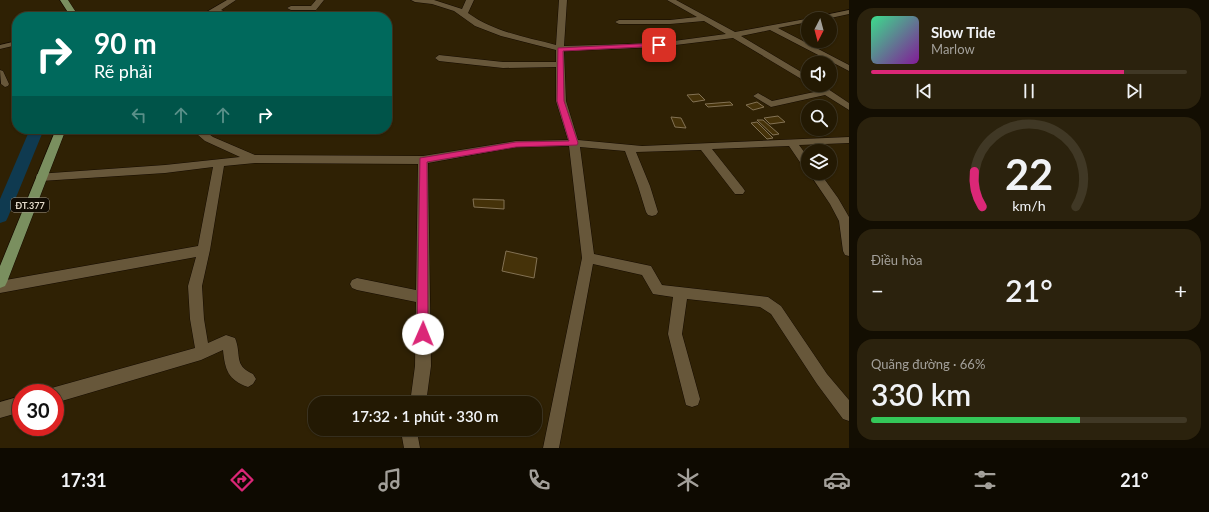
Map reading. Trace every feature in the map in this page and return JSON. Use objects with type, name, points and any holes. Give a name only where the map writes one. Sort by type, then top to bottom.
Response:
[{"type":"main road","points":[[64,0],[72,12]]},
{"type":"main road","name":"ĐT.377","points":[[0,282],[59,134]]},
{"type":"street","points":[[211,12],[232,0]]},
{"type":"street","points":[[290,8],[313,8],[320,0]]},
{"type":"street","points":[[415,0],[433,2],[457,9],[478,24],[504,34],[560,49],[659,45],[734,35],[801,22]]},
{"type":"street","points":[[464,14],[470,0]]},
{"type":"street","points":[[551,448],[588,258],[574,143],[561,101],[560,49],[562,0]]},
{"type":"street","points":[[671,0],[734,35],[801,76]]},
{"type":"street","points":[[214,10],[220,12]]},
{"type":"street","points":[[837,14],[849,12]]},
{"type":"street","points":[[619,22],[670,22],[705,19]]},
{"type":"street","points":[[772,28],[849,68]]},
{"type":"street","points":[[0,47],[12,44]]},
{"type":"street","points":[[439,58],[503,65],[560,64]]},
{"type":"street","points":[[0,73],[4,84]]},
{"type":"street","points":[[758,96],[771,104],[827,92],[849,107]]},
{"type":"street","points":[[202,134],[209,139],[255,159]]},
{"type":"street","points":[[41,177],[165,169],[255,159],[423,160],[516,144],[574,143],[642,149],[849,140]]},
{"type":"street","points":[[792,143],[801,155]]},
{"type":"street","points":[[704,147],[739,191]]},
{"type":"street","points":[[629,148],[644,186],[652,212]]},
{"type":"street","points":[[419,396],[423,366],[423,160]]},
{"type":"street","points":[[200,353],[202,347],[197,319],[195,286],[204,250],[219,163]]},
{"type":"street","points":[[819,180],[834,201],[845,221],[849,250]]},
{"type":"street","points":[[0,287],[204,250]]},
{"type":"street","points":[[588,258],[646,270],[658,290],[763,301],[776,310],[822,379],[849,413]]},
{"type":"street","points":[[357,284],[423,297]]},
{"type":"street","points":[[681,292],[675,334],[692,399]]},
{"type":"street","points":[[64,392],[200,353],[226,342],[230,344],[235,373],[240,377],[248,379]]},
{"type":"street","points":[[0,410],[12,407]]},
{"type":"street","points":[[410,436],[412,448]]},
{"type":"building","points":[[699,94],[705,100],[693,102],[687,95]]},
{"type":"building","points":[[730,102],[733,105],[708,107],[705,104]]},
{"type":"building","points":[[757,102],[764,107],[753,110],[746,105]]},
{"type":"building","points":[[778,116],[785,122],[770,124],[764,118]]},
{"type":"building","points":[[671,117],[681,118],[686,128],[675,127]]},
{"type":"building","points":[[757,120],[763,120],[779,134],[773,135]]},
{"type":"building","points":[[757,122],[773,138],[767,139],[751,123]]},
{"type":"building","points":[[473,199],[504,200],[504,209],[474,207]]},
{"type":"building","points":[[506,251],[537,258],[534,278],[502,271]]},
{"type":"waterway","points":[[0,217],[35,134]]},
{"type":"route","points":[[423,334],[423,160],[516,144],[574,143],[561,101],[560,49],[659,45]]}]
